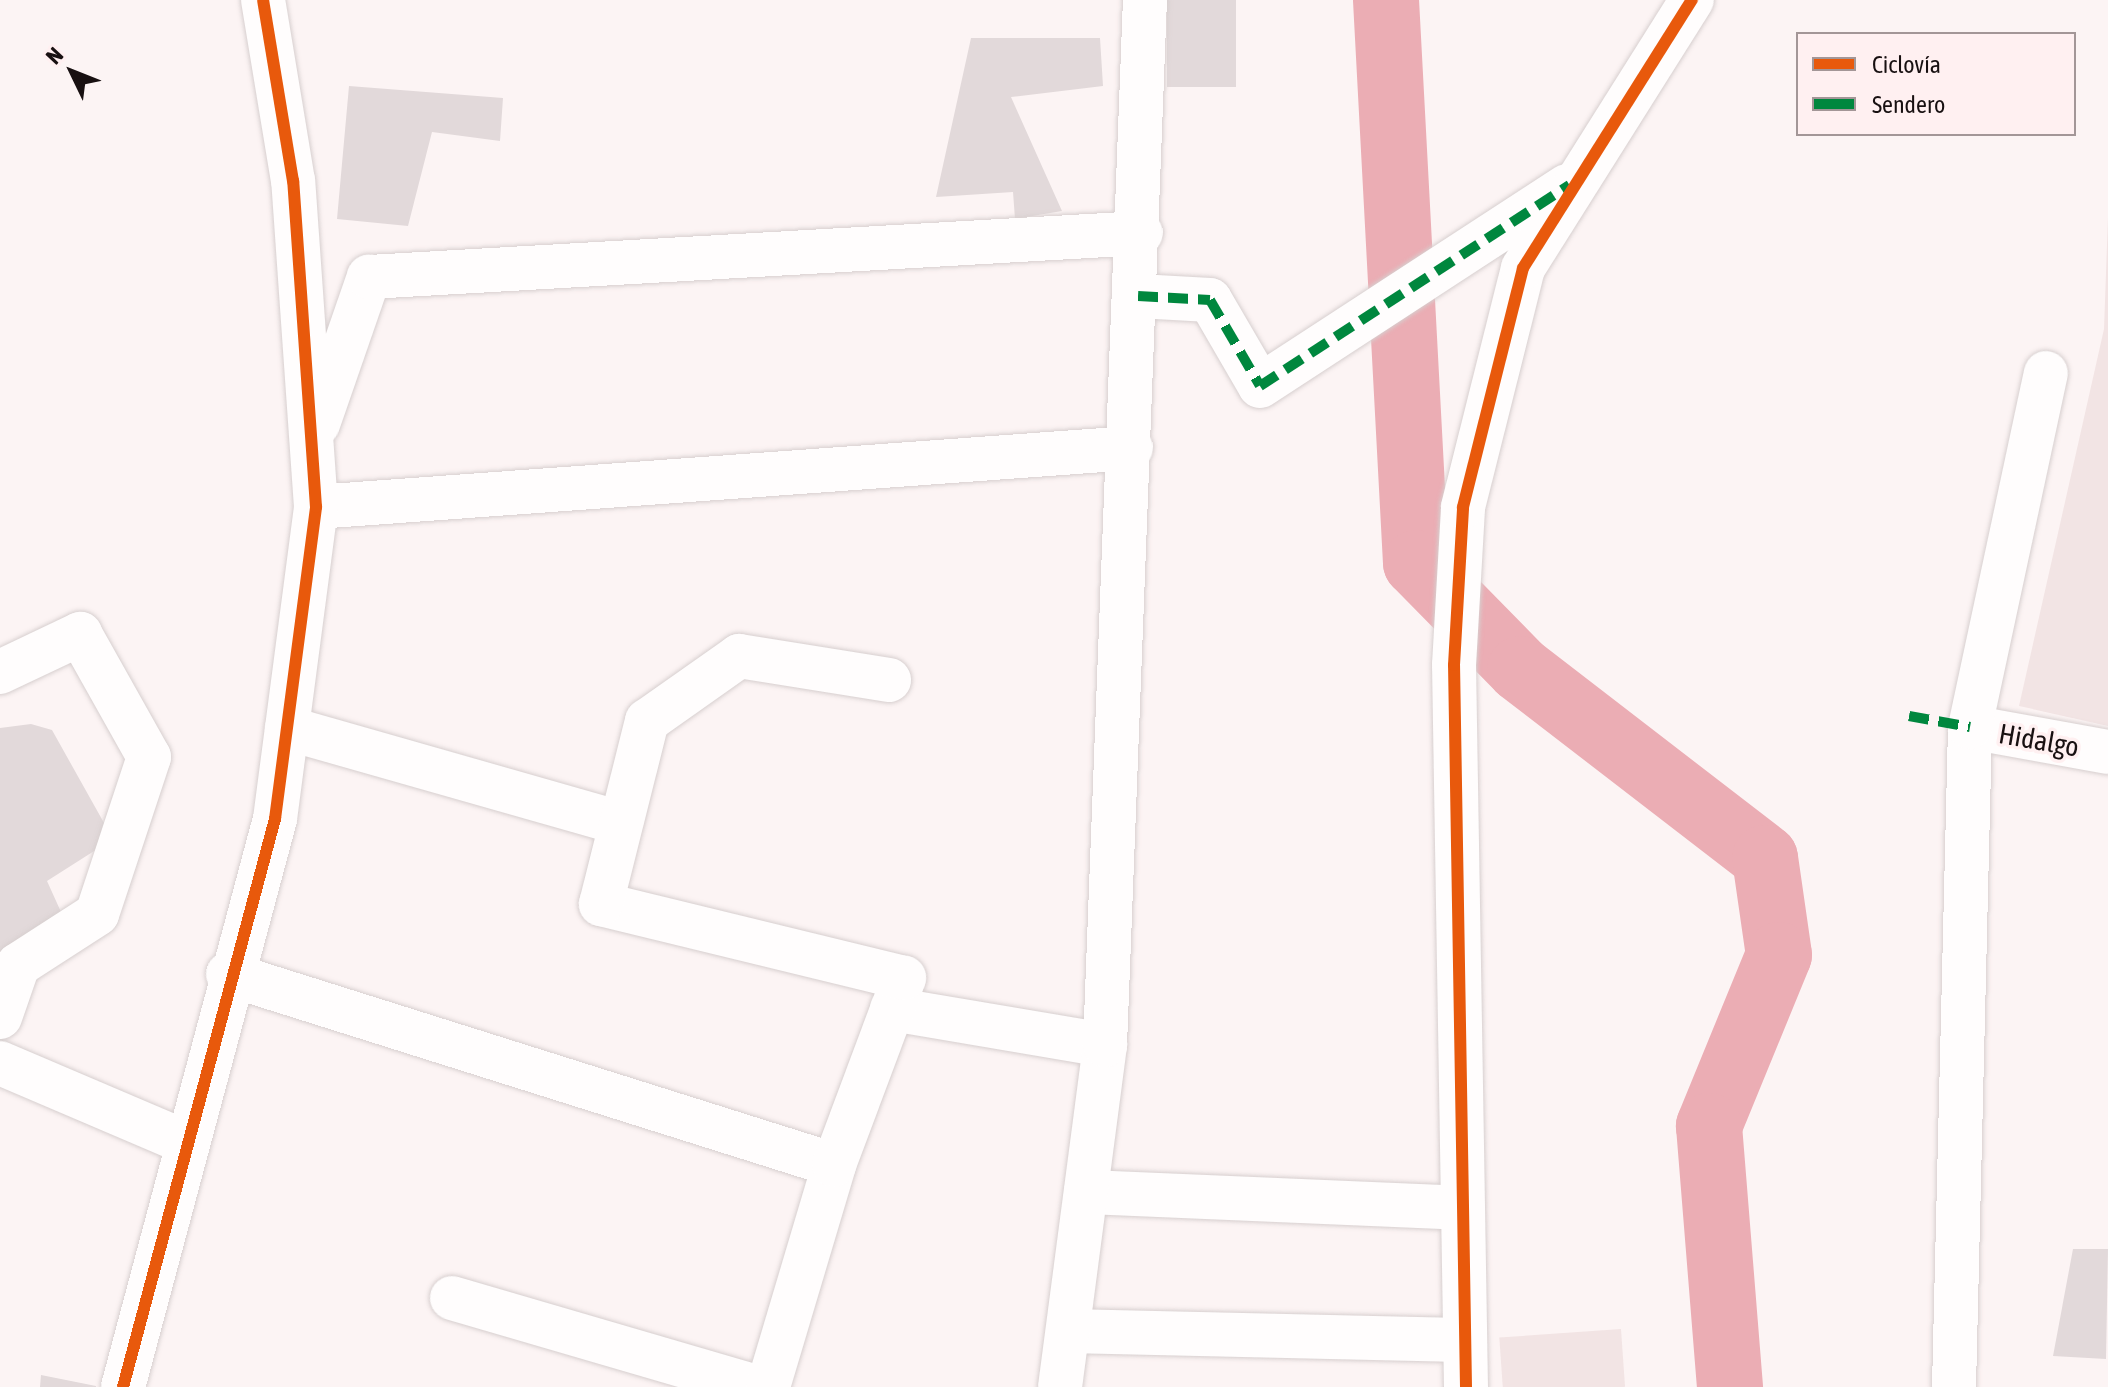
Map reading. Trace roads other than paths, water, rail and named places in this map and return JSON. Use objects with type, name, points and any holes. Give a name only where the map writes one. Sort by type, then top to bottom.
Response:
[{"type":"street","points":[[123,1387],[228,974],[275,819],[316,507],[293,181],[263,0]]},
{"type":"street","points":[[1060,1387],[1105,1045],[1141,233],[1145,0]]},
{"type":"street","points":[[1466,1387],[1461,1340],[1454,665],[1463,507],[1523,268],[1569,185],[1692,0]]},
{"type":"street","points":[[1138,296],[1210,300],[1260,386],[1569,185]]},
{"type":"street","points":[[312,441],[369,277],[1141,233]]},
{"type":"street","points":[[1954,1387],[1970,727],[2046,373]]},
{"type":"street","points":[[316,507],[1131,448]]},
{"type":"street","points":[[0,672],[80,634],[149,757],[97,914],[18,965],[0,1017]]},
{"type":"street","points":[[768,1387],[834,1165],[904,978],[601,904],[647,721],[739,656],[889,680]]},
{"type":"street","name":"Hidalgo","points":[[1970,727],[2108,752]]},
{"type":"street","points":[[287,728],[621,823]]},
{"type":"street","points":[[228,974],[834,1165]]},
{"type":"street","points":[[892,1009],[1105,1045]]},
{"type":"street","points":[[0,1063],[185,1142]]},
{"type":"street","points":[[1086,1192],[1462,1208]]},
{"type":"street","points":[[452,1298],[757,1387]]},
{"type":"street","points":[[1068,1331],[1461,1340]]},
{"type":"waterway","points":[[1386,0],[1416,563],[1520,669],[1765,858],[1779,955],[1709,1126],[1730,1387]]}]
